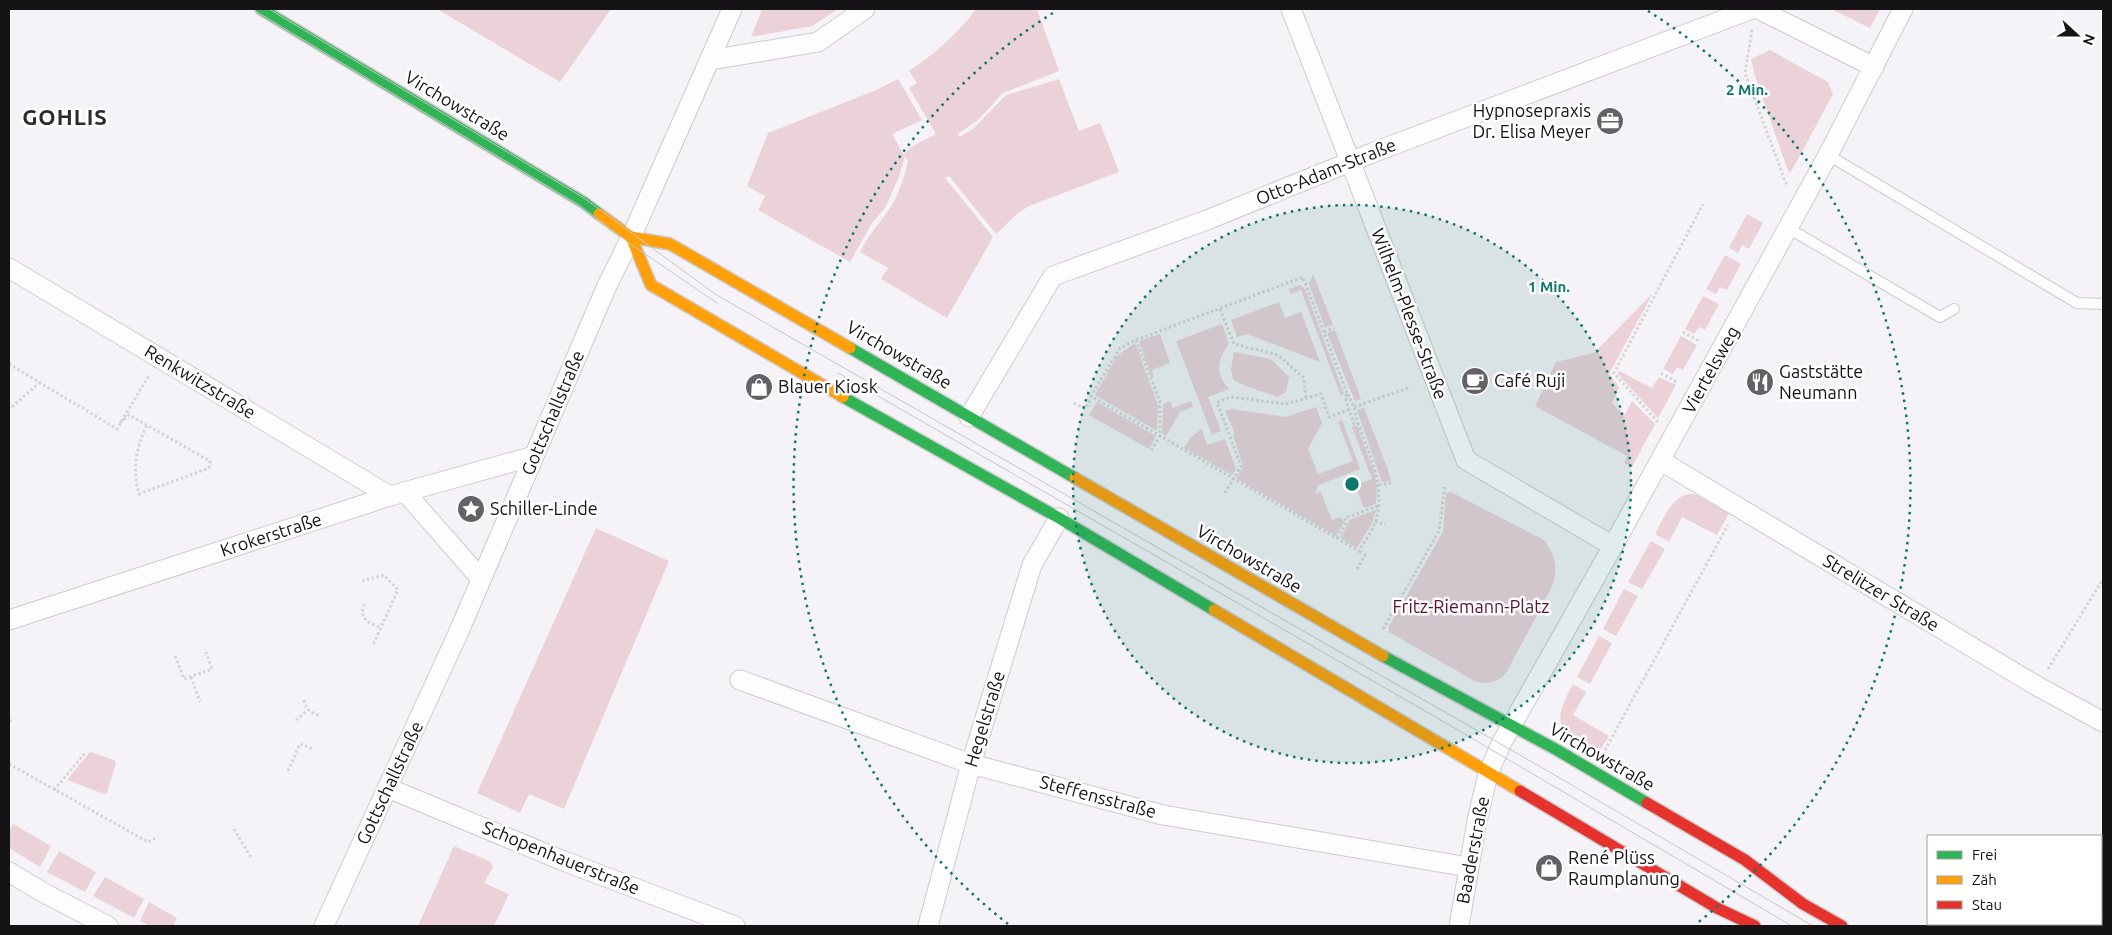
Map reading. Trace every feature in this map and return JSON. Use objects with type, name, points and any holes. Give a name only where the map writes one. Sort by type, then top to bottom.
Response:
[{"type":"main road","name":"Virchowstraße","points":[[261,9],[583,202],[631,237],[670,244],[1371,650],[1564,754],[1745,860],[1804,904],[1842,926]]},
{"type":"main road","points":[[631,237],[650,285],[816,382],[1059,518],[1488,774],[1717,908],[1754,926]]},
{"type":"street","name":"Gottschallstraße","points":[[324,926],[481,579],[606,288],[631,237],[732,9]]},
{"type":"street","points":[[710,60],[818,42],[865,9]]},
{"type":"street","name":"Wilhelm-Plesse-Straße","points":[[1291,9],[1466,460],[1614,546]]},
{"type":"street","name":"Viertelsweg","points":[[1511,726],[1661,461],[1828,155],[1903,9]]},
{"type":"street","points":[[1755,14],[1874,67]]},
{"type":"street","name":"Otto-Adam-Straße","points":[[969,417],[1053,276],[1207,220],[1351,162],[1755,14]]},
{"type":"street","name":"Renkwitzstraße","points":[[9,268],[160,358],[398,494],[481,579]]},
{"type":"street","name":"Krokerstraße","points":[[9,620],[398,494],[534,456]]},
{"type":"street","name":"Strelitzer Straße","points":[[1661,461],[2037,686],[2103,722]]},
{"type":"street","name":"Hegelstraße","points":[[928,926],[971,764],[1032,565],[1059,518]]},
{"type":"street","name":"Steffensstraße","points":[[740,680],[971,764],[1163,815],[1468,867]]},
{"type":"street","name":"Baaderstraße","points":[[1459,926],[1468,867],[1488,774],[1511,726]]},
{"type":"street","name":"Schopenhauerstraße","points":[[388,788],[562,860],[735,926]]},
{"type":"street","points":[[9,872],[44,893],[108,926]]},
{"type":"lane","points":[[1828,155],[2077,303],[2103,304]]},
{"type":"lane","points":[[1792,220],[1940,317],[1954,309]]},
{"type":"path","points":[[1755,14],[1745,73],[1792,220]]},
{"type":"path","points":[[1673,438],[1614,373],[1703,204]]},
{"type":"path","points":[[1074,402],[1085,408],[1120,348],[1136,340],[1303,277],[1354,407],[1358,424],[1377,473],[1379,485],[1375,521],[1359,551]]},
{"type":"path","points":[[1220,309],[1234,344],[1278,355],[1304,378],[1306,398]]},
{"type":"path","points":[[1324,332],[1334,328]]},
{"type":"path","points":[[1683,332],[1699,341]]},
{"type":"path","points":[[1136,340],[1160,402],[1160,436],[1151,451]]},
{"type":"path","points":[[9,364],[117,429],[160,358]]},
{"type":"path","points":[[1661,373],[1677,382]]},
{"type":"path","points":[[12,407],[39,383]]},
{"type":"path","points":[[1354,407],[1408,388]]},
{"type":"path","points":[[1347,393],[1345,397],[1349,410],[1354,424],[1358,424]]},
{"type":"path","points":[[1225,493],[1241,466],[1217,402],[1231,397],[1286,404],[1320,394],[1329,417],[1349,410]]},
{"type":"path","points":[[1092,397],[1359,551],[1365,555],[1357,569]]},
{"type":"path","points":[[120,423],[129,415],[147,425],[210,461],[208,468],[140,494],[134,477],[139,443],[147,425]]},
{"type":"path","points":[[1379,485],[1391,483]]},
{"type":"path","points":[[1381,633],[1439,531],[1445,484]]},
{"type":"path","points":[[1337,538],[1346,523],[1345,518],[1378,506]]},
{"type":"path","points":[[1601,757],[1738,507]]},
{"type":"path","points":[[1375,521],[1385,525]]},
{"type":"path","points":[[362,581],[384,575],[398,590],[373,645]]},
{"type":"path","points":[[2037,686],[2103,580]]},
{"type":"path","points":[[364,604],[362,613],[366,621],[381,628]]},
{"type":"path","points":[[175,656],[184,679],[212,669],[205,649]]},
{"type":"path","points":[[191,677],[200,702]]},
{"type":"path","points":[[304,700],[308,710],[321,716]]},
{"type":"path","points":[[296,720],[308,710]]},
{"type":"path","points":[[288,772],[300,744],[313,749]]},
{"type":"path","points":[[54,790],[86,752]]},
{"type":"path","points":[[9,764],[148,842],[158,837]]},
{"type":"path","points":[[234,829],[252,859]]},
{"type":"green space","points":[[437,9],[611,9],[560,82]]},
{"type":"green space","points":[[762,9],[838,9],[812,26],[751,37]]},
{"type":"green space","points":[[976,9],[1037,9],[1059,71],[1003,93],[978,120],[958,134],[959,137],[973,129],[1006,95],[1059,79],[1079,131],[1100,123],[1119,172],[1029,206],[1017,214],[996,234],[949,176],[945,178],[993,237],[947,318],[881,279],[888,268],[860,252],[895,198],[908,162],[905,156],[899,177],[885,208],[872,223],[850,262],[758,210],[765,196],[747,186],[768,133],[876,90],[898,79],[922,120],[892,134],[904,155],[911,147],[936,134],[909,88],[917,83],[909,71],[945,43]]},
{"type":"green space","points":[[1831,9],[1880,9],[1870,28]]},
{"type":"green space","points":[[1770,50],[1828,82],[1833,94],[1791,172],[1788,171],[1755,76],[1751,59]]},
{"type":"green space","points":[[1747,214],[1763,223],[1749,249],[1742,245],[1738,253],[1729,248]]},
{"type":"green space","points":[[1725,255],[1741,264],[1727,290],[1720,287],[1716,294],[1706,289]]},
{"type":"green space","points":[[1313,274],[1333,325],[1325,328],[1309,284]]},
{"type":"green space","points":[[1300,285],[1305,289],[1344,394],[1341,396],[1301,290],[1291,294],[1289,289]]},
{"type":"green space","points":[[1653,293],[1609,374],[1619,387],[1612,403],[1624,416],[1632,401],[1655,424],[1632,467],[1624,463],[1627,456],[1535,406],[1556,362],[1594,353]]},
{"type":"green space","points":[[1703,296],[1719,304],[1705,330],[1699,327],[1694,334],[1685,329]]},
{"type":"green space","points":[[1279,302],[1285,318],[1301,312],[1320,362],[1247,334],[1237,337],[1231,320]]},
{"type":"green space","points":[[1222,324],[1229,344],[1222,355],[1219,366],[1221,378],[1229,389],[1208,397],[1221,431],[1212,435],[1176,341]]},
{"type":"green space","points":[[1335,330],[1361,399],[1355,401],[1327,333]]},
{"type":"green space","points":[[1160,334],[1170,363],[1152,370],[1154,377],[1152,378],[1139,341]]},
{"type":"green space","points":[[1681,336],[1697,345],[1683,370],[1677,367],[1673,374],[1663,369]]},
{"type":"green space","points":[[1135,343],[1158,405],[1157,431],[1095,395],[1117,356]]},
{"type":"green space","points":[[1234,352],[1271,359],[1289,377],[1286,392],[1277,397],[1243,385],[1233,379],[1231,369]]},
{"type":"green space","points":[[1619,371],[1652,388],[1659,377],[1676,385],[1658,418],[1618,374]]},
{"type":"green space","points":[[1170,401],[1173,408],[1191,401],[1193,407],[1180,412],[1166,436],[1162,434],[1163,404]]},
{"type":"green space","points":[[1097,402],[1156,436],[1149,449],[1089,415]]},
{"type":"green space","points":[[1316,407],[1322,423],[1308,449],[1318,474],[1353,461],[1338,422],[1342,420],[1360,469],[1319,485],[1314,494],[1321,492],[1332,520],[1341,517],[1344,522],[1336,536],[1236,478],[1243,466],[1233,435],[1235,434],[1225,411],[1232,409],[1286,417]]},
{"type":"green space","points":[[1364,408],[1391,481],[1382,482],[1357,410]]},
{"type":"green space","points":[[1357,426],[1377,485],[1376,504],[1364,508],[1355,485],[1372,479],[1352,427]]},
{"type":"green space","points":[[1202,429],[1207,445],[1225,439],[1236,469],[1232,475],[1184,448],[1191,437]]},
{"type":"green space","name":"Fritz-Riemann-Platz","points":[[1451,492],[1544,540],[1555,562],[1552,587],[1506,673],[1499,679],[1491,682],[1474,681],[1389,632],[1389,626],[1443,532],[1446,493]]},
{"type":"green space","points":[[1690,494],[1697,495],[1729,513],[1717,535],[1682,517],[1669,542],[1655,534],[1673,504],[1678,499]]},
{"type":"green space","points":[[1376,510],[1372,523],[1357,548],[1340,538],[1349,520]]},
{"type":"green space","points":[[596,528],[669,561],[564,809],[529,794],[520,813],[477,793]]},
{"type":"green space","points":[[1651,541],[1665,549],[1642,589],[1628,582]]},
{"type":"green space","points":[[1624,589],[1638,596],[1616,636],[1603,629]]},
{"type":"green space","points":[[1599,636],[1612,643],[1590,684],[1577,677]]},
{"type":"green space","points":[[1573,684],[1586,692],[1573,715],[1609,736],[1599,752],[1576,739],[1563,727],[1560,719],[1561,710]]},
{"type":"green space","points":[[90,752],[114,760],[116,763],[107,793],[104,794],[67,780]]},
{"type":"green space","points":[[13,824],[51,846],[40,867],[9,848],[9,831]]},
{"type":"green space","points":[[454,846],[491,862],[493,867],[484,883],[509,894],[494,926],[418,926]]},
{"type":"green space","points":[[59,851],[96,872],[85,892],[47,872]]},
{"type":"green space","points":[[105,877],[144,899],[134,918],[93,896]]},
{"type":"green space","points":[[149,902],[177,918],[173,926],[150,926],[140,921]]},
{"type":"tram line","points":[[252,9],[579,205],[629,243],[717,303]]},
{"type":"tram line","points":[[269,9],[584,198],[715,294],[1546,770],[1813,926]]},
{"type":"tram line","points":[[838,373],[1439,719],[1792,926]]},
{"type":"traffic: fast","points":[[261,9],[583,202],[599,214]]},
{"type":"traffic: fast","points":[[850,348],[1075,478]]},
{"type":"traffic: fast","points":[[843,397],[1059,518],[1214,610]]},
{"type":"traffic: fast","points":[[1383,656],[1557,750],[1647,803]]},
{"type":"traffic: slow","points":[[599,214],[631,237],[670,244],[850,348]]},
{"type":"traffic: slow","points":[[631,237],[651,285],[843,397]]},
{"type":"traffic: slow","points":[[1075,478],[1383,656]]},
{"type":"traffic: slow","points":[[1214,610],[1520,791]]},
{"type":"traffic: jam","points":[[1520,791],[1717,908],[1755,926]]},
{"type":"traffic: jam","points":[[1647,803],[1745,860],[1803,904],[1842,926]]},
{"type":"place","name":"Hypnosepraxis Dr. Elisa Meyer","points":[[1610,121]]},
{"type":"place","name":"Café Ruji","points":[[1475,381]]},
{"type":"place","name":"Gaststätte Neumann","points":[[1760,382]]},
{"type":"place","name":"Blauer Kiosk","points":[[759,387]]},
{"type":"place","name":"Schiller-Linde","points":[[471,509]]},
{"type":"place","name":"René Plüss Raumplanung","points":[[1549,868]]},
{"type":"district","name":"GOHLIS","points":[[65,117]]}]
